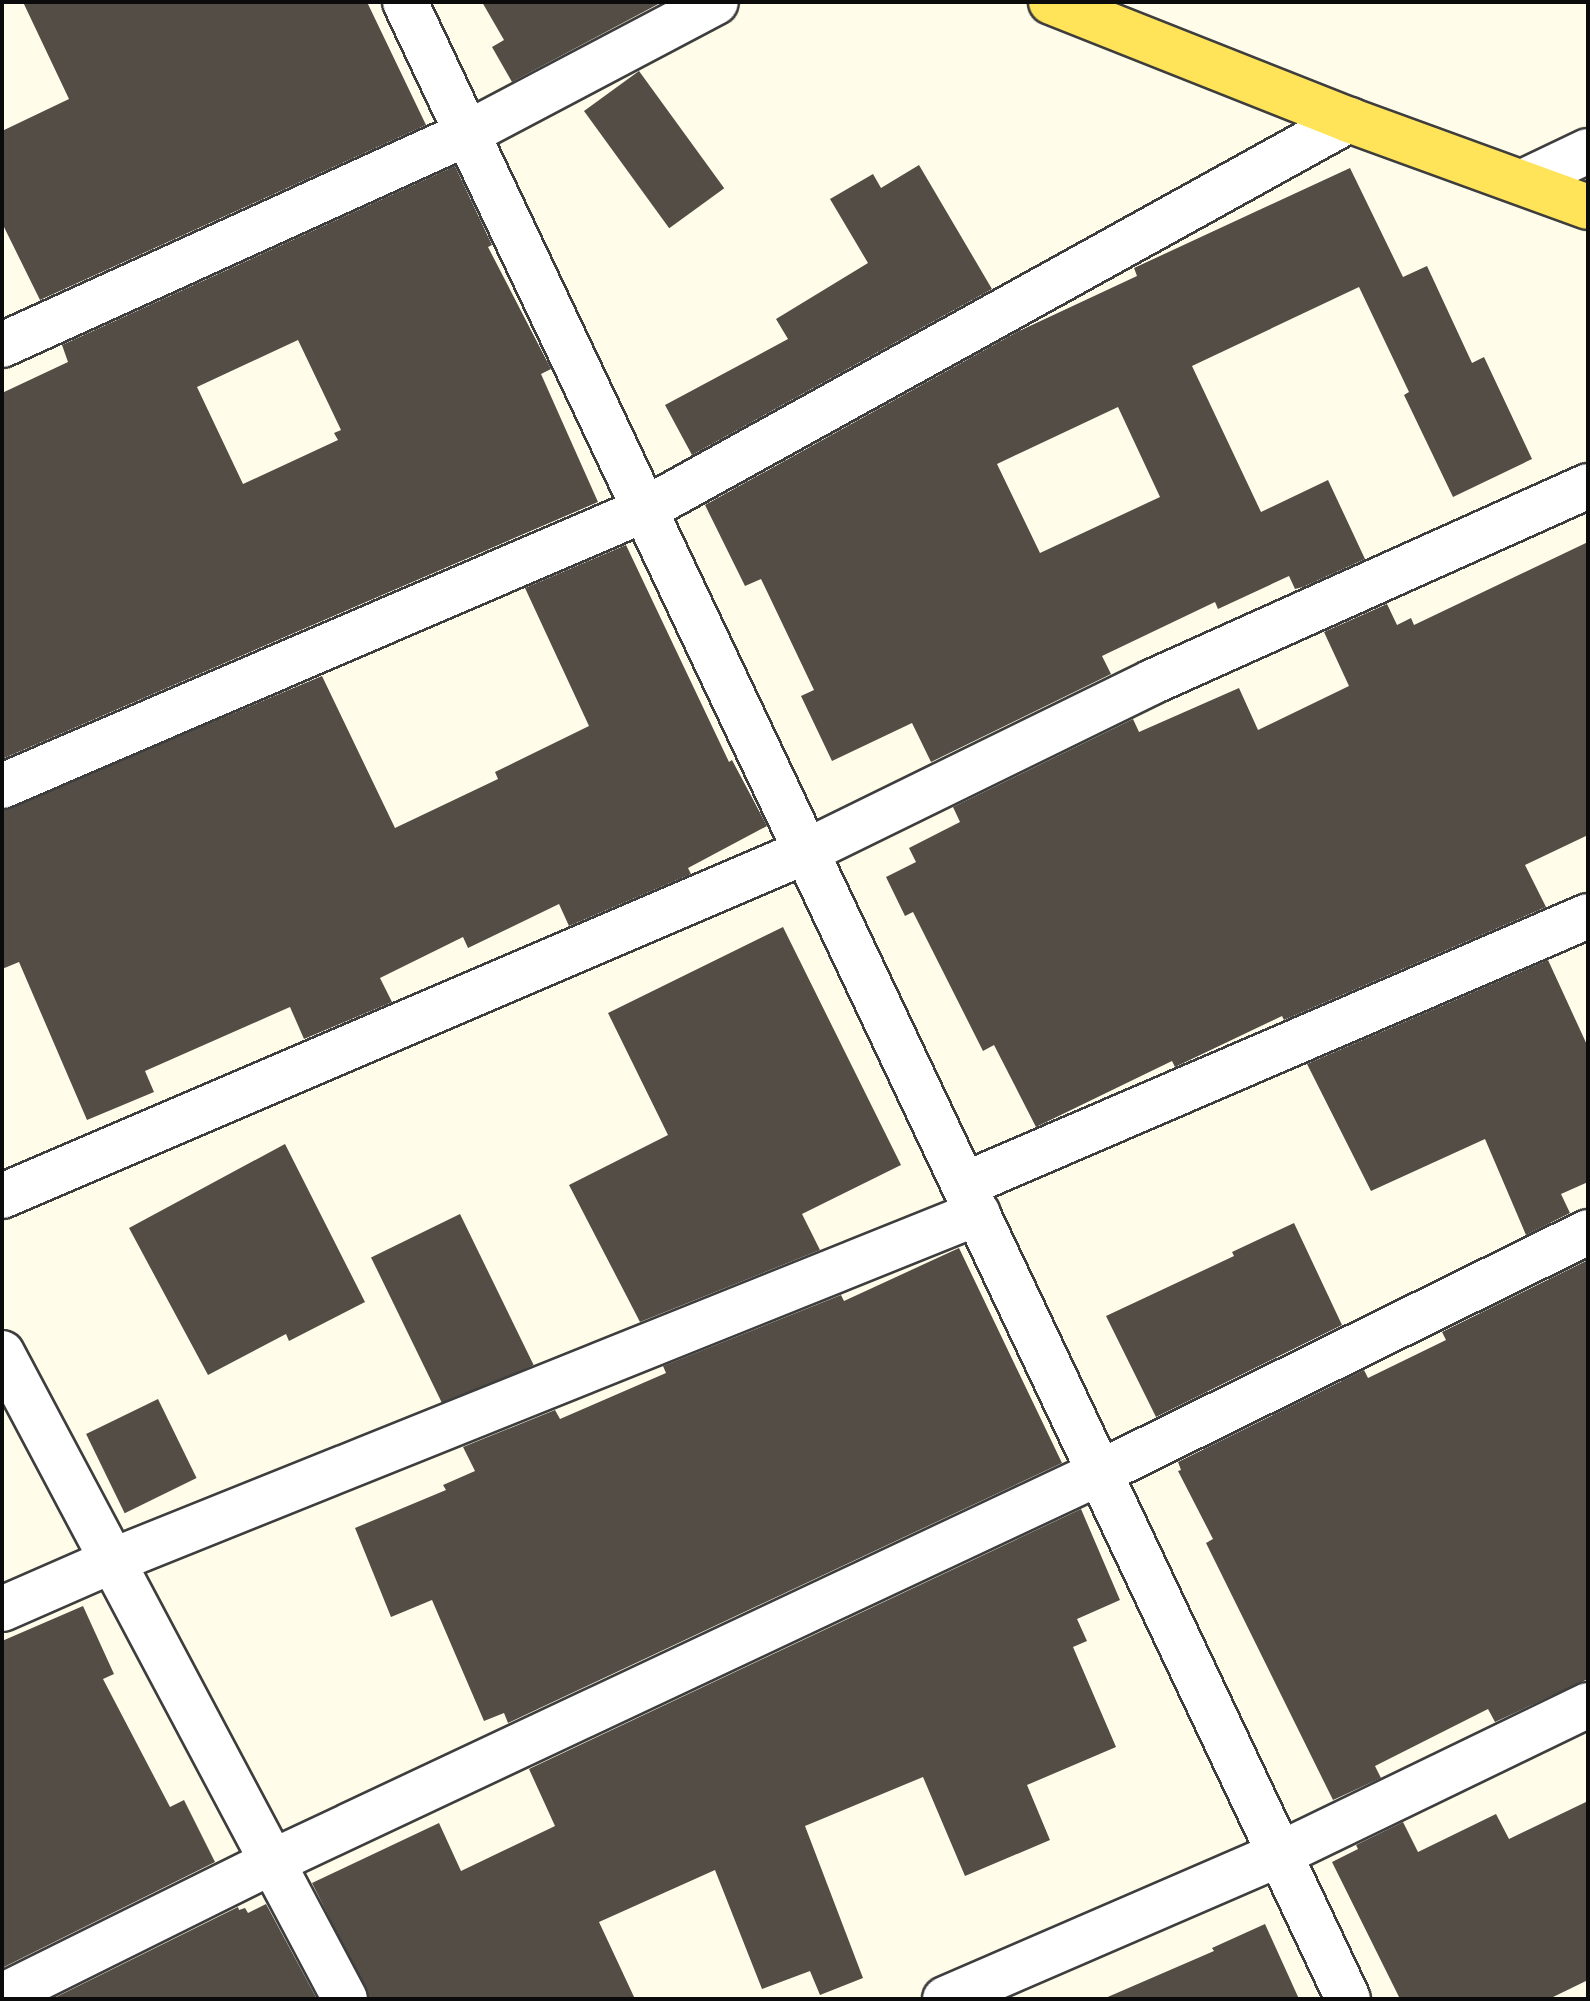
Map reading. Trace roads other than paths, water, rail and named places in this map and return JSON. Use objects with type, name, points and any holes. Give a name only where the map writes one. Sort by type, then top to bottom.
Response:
[{"type":"main road","points":[[1051,2],[1349,120],[1588,207]]},
{"type":"street","points":[[405,2],[1282,1853],[1348,1999]]},
{"type":"street","points":[[2,345],[468,133],[716,2]]},
{"type":"street","points":[[2,786],[644,510],[1349,120]]},
{"type":"street","points":[[1523,182],[1588,151]]},
{"type":"street","points":[[2,1196],[807,851],[1152,682],[1588,486]]},
{"type":"street","points":[[2,1609],[972,1198],[1588,916]]},
{"type":"street","points":[[2,1996],[272,1862],[1101,1472],[1588,1232]]},
{"type":"street","points":[[2,1353],[345,1999]]},
{"type":"street","points":[[945,1999],[1282,1853],[1588,1705]]}]
